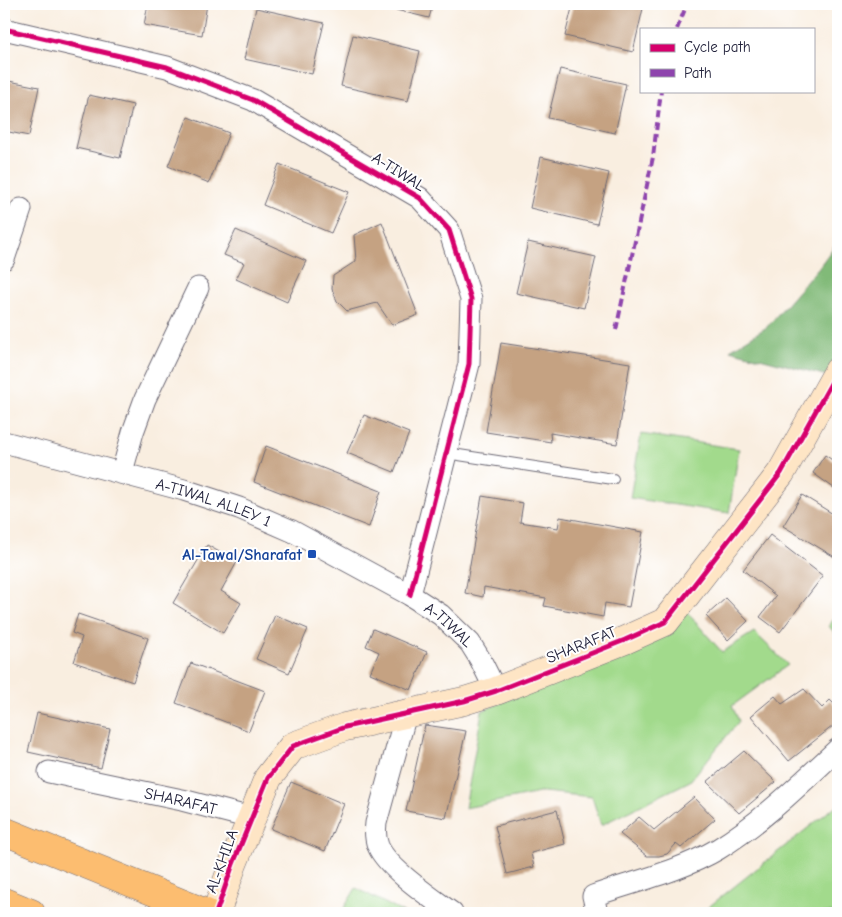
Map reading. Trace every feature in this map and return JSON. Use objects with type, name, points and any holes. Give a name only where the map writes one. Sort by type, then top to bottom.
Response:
[{"type":"highway","points":[[4,814],[170,900]]},
{"type":"highway","points":[[4,831],[206,913]]},
{"type":"highway","points":[[4,902],[31,913]]},
{"type":"street","name":"A-TIWAL","points":[[4,29],[167,67],[253,100],[420,198],[449,230],[471,299],[470,364],[410,595],[441,615],[470,643],[496,691]]},
{"type":"street","points":[[4,259],[21,209]]},
{"type":"street","points":[[122,472],[133,432],[145,399],[198,288]]},
{"type":"street","name":"SHARAFAT","points":[[49,772],[182,800],[251,818],[268,778],[294,746],[345,727],[464,701],[496,691],[626,640],[665,622],[781,473],[838,371]]},
{"type":"street","name":"A-TIWAL ALLEY 1","points":[[4,442],[122,472],[239,508],[292,531],[410,595]]},
{"type":"street","points":[[406,714],[376,823],[375,836],[378,848],[394,868],[452,913]]},
{"type":"street","points":[[597,913],[592,896],[682,865],[717,849],[764,816],[838,749]]},
{"type":"street","name":"AL-KHILA","points":[[216,913],[251,818]]},
{"type":"lane","points":[[446,452],[614,479]]},
{"type":"green space","points":[[838,241],[838,369],[835,378],[730,350],[767,327],[819,267]]},
{"type":"green space","points":[[641,434],[739,449],[729,513],[630,498]]},
{"type":"green space","points":[[685,610],[722,652],[754,632],[788,665],[732,706],[739,721],[690,781],[601,825],[592,797],[544,792],[465,808],[482,711],[650,639]]},
{"type":"green space","points":[[838,613],[838,637],[829,626]]},
{"type":"green space","points":[[838,804],[838,913],[701,913]]},
{"type":"green space","points":[[356,888],[404,913],[341,913]]},
{"type":"building","points":[[148,4],[207,4],[202,35],[144,25]]},
{"type":"building","points":[[371,4],[433,4],[429,18]]},
{"type":"building","points":[[573,4],[644,4],[633,52],[565,36]]},
{"type":"building","points":[[256,8],[324,23],[312,74],[244,59]]},
{"type":"building","points":[[353,35],[420,51],[408,101],[341,86]]},
{"type":"building","points":[[560,69],[626,84],[615,133],[548,118]]},
{"type":"building","points":[[4,80],[39,87],[29,136],[4,131]]},
{"type":"building","points":[[89,95],[133,105],[120,158],[76,148]]},
{"type":"building","points":[[188,117],[229,133],[209,183],[168,166]]},
{"type":"building","points":[[541,157],[609,173],[597,224],[530,208]]},
{"type":"building","points":[[279,164],[349,192],[331,233],[263,205]]},
{"type":"building","points":[[382,222],[418,315],[392,325],[377,303],[347,311],[337,301],[332,289],[333,276],[356,261],[354,235]]},
{"type":"building","points":[[236,230],[306,261],[287,302],[236,279],[244,263],[224,255]]},
{"type":"building","points":[[528,242],[596,257],[584,308],[516,293]]},
{"type":"building","points":[[501,343],[630,363],[617,444],[550,433],[551,442],[486,432]]},
{"type":"building","points":[[364,415],[409,433],[394,472],[347,453]]},
{"type":"building","points":[[266,446],[381,491],[369,527],[254,482]]},
{"type":"building","points":[[825,455],[838,464],[838,491],[813,473]]},
{"type":"building","points":[[802,495],[838,517],[838,559],[783,526]]},
{"type":"building","points":[[482,496],[523,503],[520,522],[558,528],[560,517],[643,532],[629,607],[605,603],[603,617],[544,606],[546,598],[484,587],[483,597],[465,593]]},
{"type":"building","points":[[770,535],[823,576],[780,632],[760,617],[776,596],[743,570]]},
{"type":"building","points":[[207,545],[237,562],[221,591],[241,603],[223,633],[173,603]]},
{"type":"building","points":[[726,598],[748,621],[728,640],[706,616]]},
{"type":"building","points":[[78,614],[148,638],[133,682],[74,662],[82,637],[72,633]]},
{"type":"building","points":[[275,615],[308,629],[289,673],[256,659]]},
{"type":"building","points":[[373,629],[427,652],[411,690],[370,673],[379,652],[366,646]]},
{"type":"building","points":[[191,663],[265,691],[249,731],[176,703]]},
{"type":"building","points":[[804,689],[822,708],[830,700],[838,708],[838,722],[789,761],[751,716],[775,696],[782,704]]},
{"type":"building","points":[[37,713],[110,729],[101,768],[28,752]]},
{"type":"building","points":[[425,725],[466,731],[446,818],[406,811]]},
{"type":"building","points":[[744,751],[776,782],[739,813],[707,782]]},
{"type":"building","points":[[291,782],[344,804],[325,851],[271,829]]},
{"type":"building","points":[[694,797],[715,819],[681,848],[676,844],[667,854],[647,856],[620,834],[639,817],[654,830]]},
{"type":"building","points":[[557,810],[565,844],[531,853],[534,867],[507,874],[495,826]]},
{"type":"marked path","points":[[677,28],[687,4]]},
{"type":"marked path","points":[[616,330],[653,157],[661,92]]},
{"type":"cycle path","points":[[4,29],[167,67],[253,100],[420,198],[449,230],[471,299],[469,364],[410,595]]},
{"type":"cycle path","points":[[216,913],[233,864],[268,778],[293,746],[345,727],[464,701],[496,691],[625,640],[665,622],[781,473],[838,371]]},
{"type":"place","name":"Al-Tawal/Sharafat","points":[[312,554]]}]
